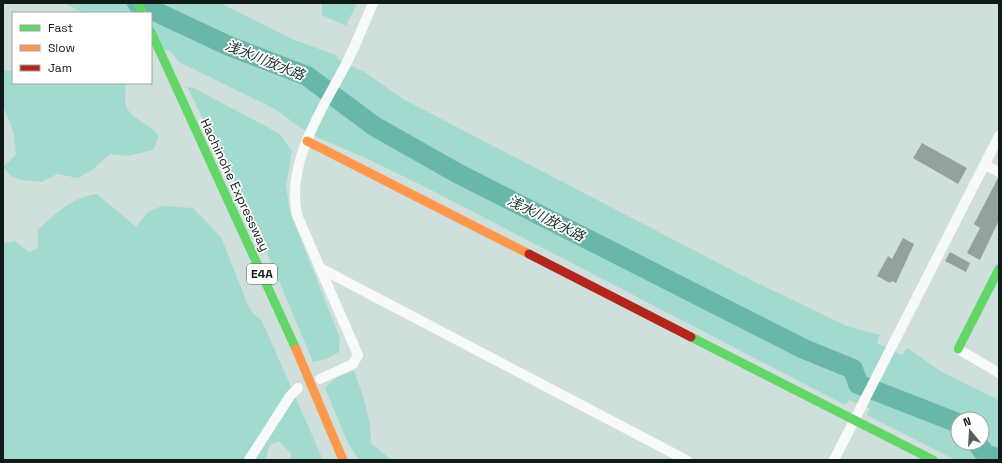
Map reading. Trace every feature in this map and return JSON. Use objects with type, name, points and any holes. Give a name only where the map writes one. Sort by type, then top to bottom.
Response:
[{"type":"main road","points":[[128,3],[132,12]]},
{"type":"main road","points":[[138,3],[142,12]]},
{"type":"main road","name":"Hachinohe Expressway","points":[[152,35],[173,92],[334,460]]},
{"type":"main road","name":"Hachinohe Expressway","points":[[152,56],[173,92],[291,338],[343,460]]},
{"type":"main road","points":[[306,141],[933,460]]},
{"type":"main road","points":[[958,349],[999,270]]},
{"type":"street","points":[[320,379],[353,364],[358,355],[297,215],[294,199],[296,175],[306,141],[351,54],[373,3]]},
{"type":"street","points":[[834,460],[999,136]]},
{"type":"street","points":[[985,165],[999,172]]},
{"type":"street","points":[[320,268],[686,460]]},
{"type":"street","points":[[958,349],[999,373]]},
{"type":"street","points":[[249,460],[290,396],[298,388]]},
{"type":"green space","points":[[63,3],[220,3],[292,39],[336,55],[339,60],[366,73],[403,99],[753,281],[847,326],[880,335],[877,343],[902,355],[907,348],[942,372],[999,400],[999,460],[955,460],[867,415],[870,408],[849,400],[845,405],[433,191],[370,160],[321,139],[301,128],[275,109],[179,62],[170,51],[152,46],[152,12],[83,12]]},
{"type":"green space","points":[[322,3],[357,3],[346,26],[322,15]]},
{"type":"green space","points":[[3,70],[12,71],[12,84],[125,84],[125,103],[129,111],[159,136],[153,150],[128,156],[110,154],[92,170],[78,178],[57,174],[41,182],[21,180],[11,176],[3,167],[16,155],[14,133],[3,106]]},
{"type":"green space","points":[[187,87],[194,88],[280,134],[292,151],[286,185],[290,212],[340,338],[339,352],[326,359],[313,362],[250,212]]},
{"type":"green space","points":[[97,194],[136,227],[149,211],[162,206],[193,208],[221,237],[250,310],[262,321],[323,460],[291,460],[291,453],[279,441],[270,445],[265,460],[3,460],[3,243],[15,241],[29,252],[38,248],[38,230],[51,218],[72,202],[80,198]]},
{"type":"green space","points":[[354,371],[368,415],[371,443],[391,460],[359,460],[348,443],[325,388],[337,377]]},
{"type":"building","points":[[922,143],[967,168],[958,184],[913,158]]},
{"type":"building","points":[[998,178],[999,220],[980,260],[967,253],[980,228],[974,224]]},
{"type":"building","points":[[903,238],[914,244],[896,283],[892,281],[890,283],[877,276],[888,256],[892,259]]},
{"type":"building","points":[[950,252],[970,263],[966,272],[945,261]]},
{"type":"waterway","name":"浅水川放水路","points":[[137,3],[229,46],[307,76],[374,126],[457,173],[804,349],[853,369],[858,384],[950,420]]},
{"type":"waterway","name":"浅水川放水路","points":[[983,451],[985,454],[999,459]]},
{"type":"traffic: fast","points":[[138,3],[142,12]]},
{"type":"traffic: fast","points":[[152,34],[296,349]]},
{"type":"traffic: fast","points":[[958,349],[999,269]]},
{"type":"traffic: fast","points":[[691,337],[933,460]]},
{"type":"traffic: slow","points":[[307,141],[529,254]]},
{"type":"traffic: slow","points":[[296,349],[343,460]]},
{"type":"traffic: jam","points":[[529,254],[691,337]]}]
